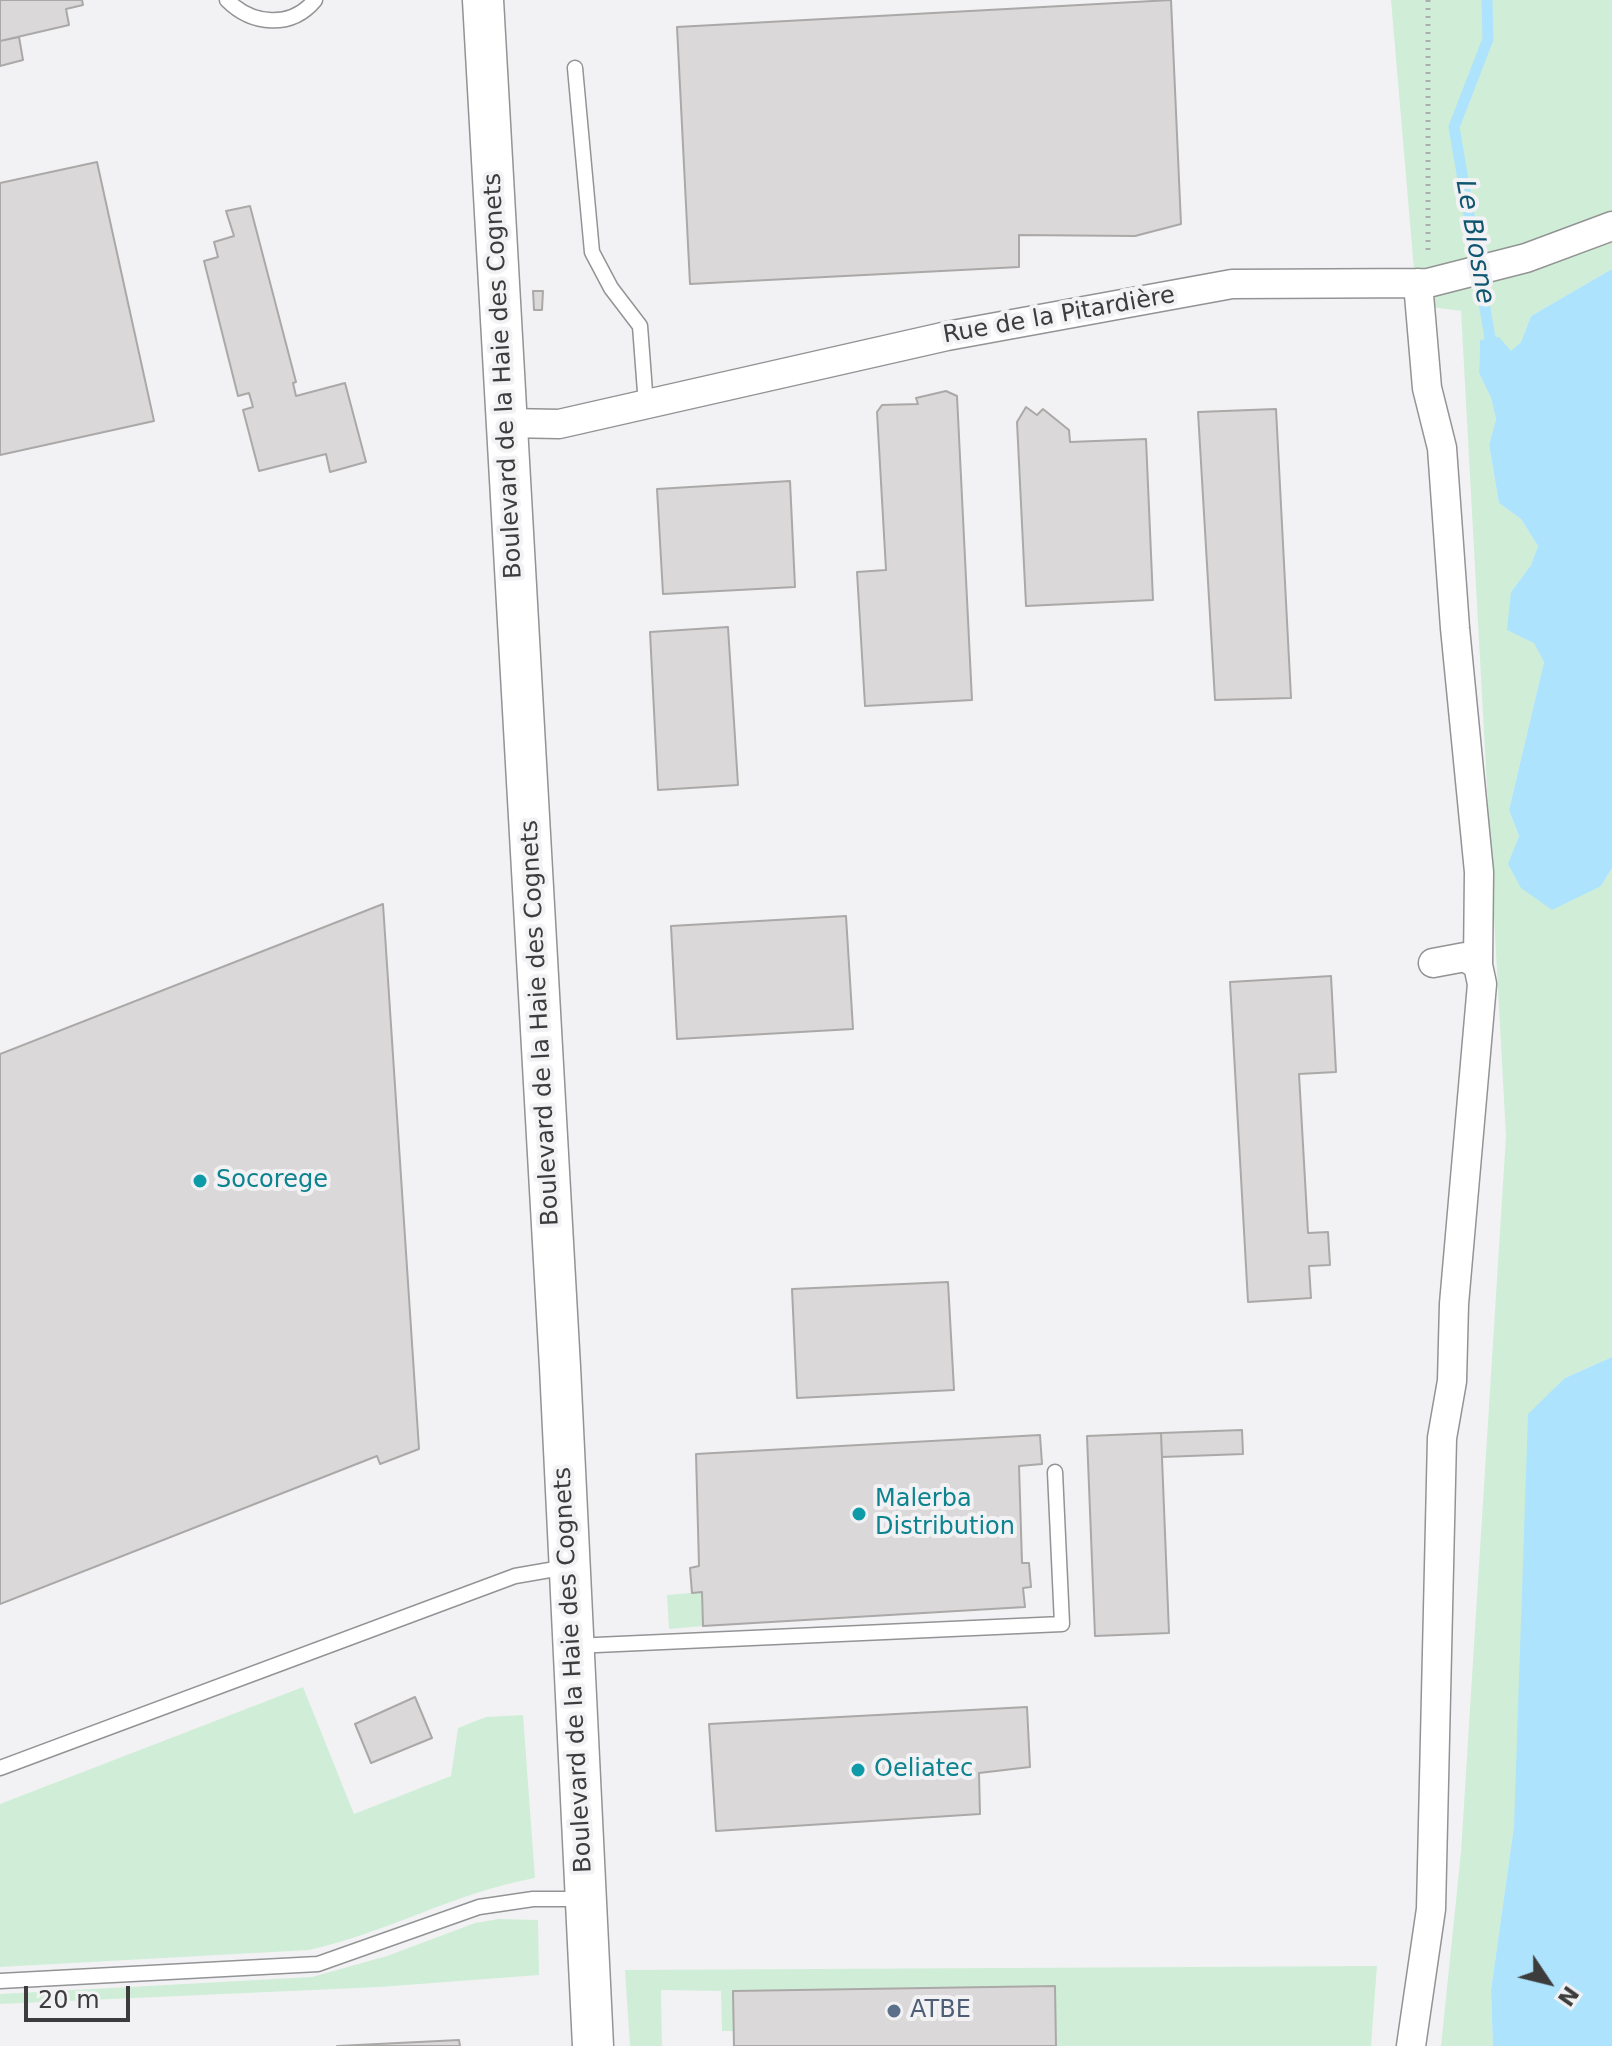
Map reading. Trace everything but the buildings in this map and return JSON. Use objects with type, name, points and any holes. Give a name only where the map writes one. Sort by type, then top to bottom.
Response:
[{"type":"main road","name":"Boulevard de la Haie des Cognets","points":[[483,0],[560,1367],[567,1567],[574,1646],[593,2046]]},
{"type":"street","name":"Rue de la Pitardière","points":[[507,423],[559,424],[947,336],[1232,284],[1423,283],[1526,258],[1612,226]]},
{"type":"street","points":[[1411,2046],[1431,1909],[1442,1438],[1452,1381],[1454,1304],[1482,984],[1478,965],[1479,872],[1455,628],[1442,448],[1427,388],[1423,283]]},
{"type":"street","points":[[1433,963],[1465,957],[1478,965]]},
{"type":"lane","points":[[227,0],[238,10],[269,21],[300,13],[315,0]]},
{"type":"lane","points":[[575,68],[592,252],[611,288],[640,326],[646,405]]},
{"type":"lane","points":[[574,1646],[1062,1624],[1055,1472]]},
{"type":"lane","points":[[0,1768],[515,1576],[567,1567]]},
{"type":"lane","points":[[0,1981],[318,1964],[479,1907],[533,1899],[586,1899]]},
{"type":"path","points":[[1423,283],[1428,0]]},
{"type":"green space","points":[[1391,0],[1612,0],[1612,269],[1531,316],[1521,342],[1511,352],[1480,340],[1479,373],[1491,398],[1496,419],[1489,445],[1499,503],[1521,519],[1538,546],[1531,565],[1511,592],[1544,662],[1509,810],[1519,836],[1509,864],[1601,886],[1612,868],[1612,1357],[1565,1378],[1514,1826],[1491,1990],[1493,2046],[1441,2046],[1461,1852],[1506,1136],[1461,311],[1417,305]]},
{"type":"green space","points":[[702,1592],[703,1626],[669,1629],[667,1595]]},
{"type":"green space","points":[[303,1687],[354,1814],[451,1776],[458,1728],[486,1717],[523,1715],[535,1878],[477,1893],[366,1934],[309,1950],[0,1967],[0,1804]]},
{"type":"green space","points":[[499,1919],[538,1920],[539,1975],[380,1987],[0,2004],[0,1994],[312,1977],[387,1956],[475,1923]]},
{"type":"green space","points":[[1377,1966],[1371,2046],[1056,2046],[1055,1986],[733,1991],[733,2031],[722,2031],[721,1991],[661,1990],[662,2046],[630,2046],[625,1970]]},
{"type":"water","points":[[1612,269],[1612,868],[1601,886],[1552,910],[1521,888],[1508,864],[1519,836],[1509,810],[1544,662],[1534,643],[1507,630],[1511,592],[1531,565],[1538,546],[1521,519],[1499,503],[1489,445],[1496,419],[1491,398],[1479,373],[1480,340],[1499,337],[1511,351],[1521,342],[1531,316]]},
{"type":"water","points":[[1612,1357],[1612,2046],[1493,2046],[1491,1990],[1514,1826],[1528,1414],[1565,1378]]},
{"type":"waterway","name":"Le Blosne","points":[[1487,0],[1488,39],[1454,127],[1490,338],[1497,350]]},
{"type":"place","name":"Socorege","points":[[200,1181]]},
{"type":"place","name":"Malerba Distribution","points":[[859,1514]]},
{"type":"place","name":"Oeliatec","points":[[858,1770]]},
{"type":"place","name":"ATBE","points":[[894,2011]]}]
